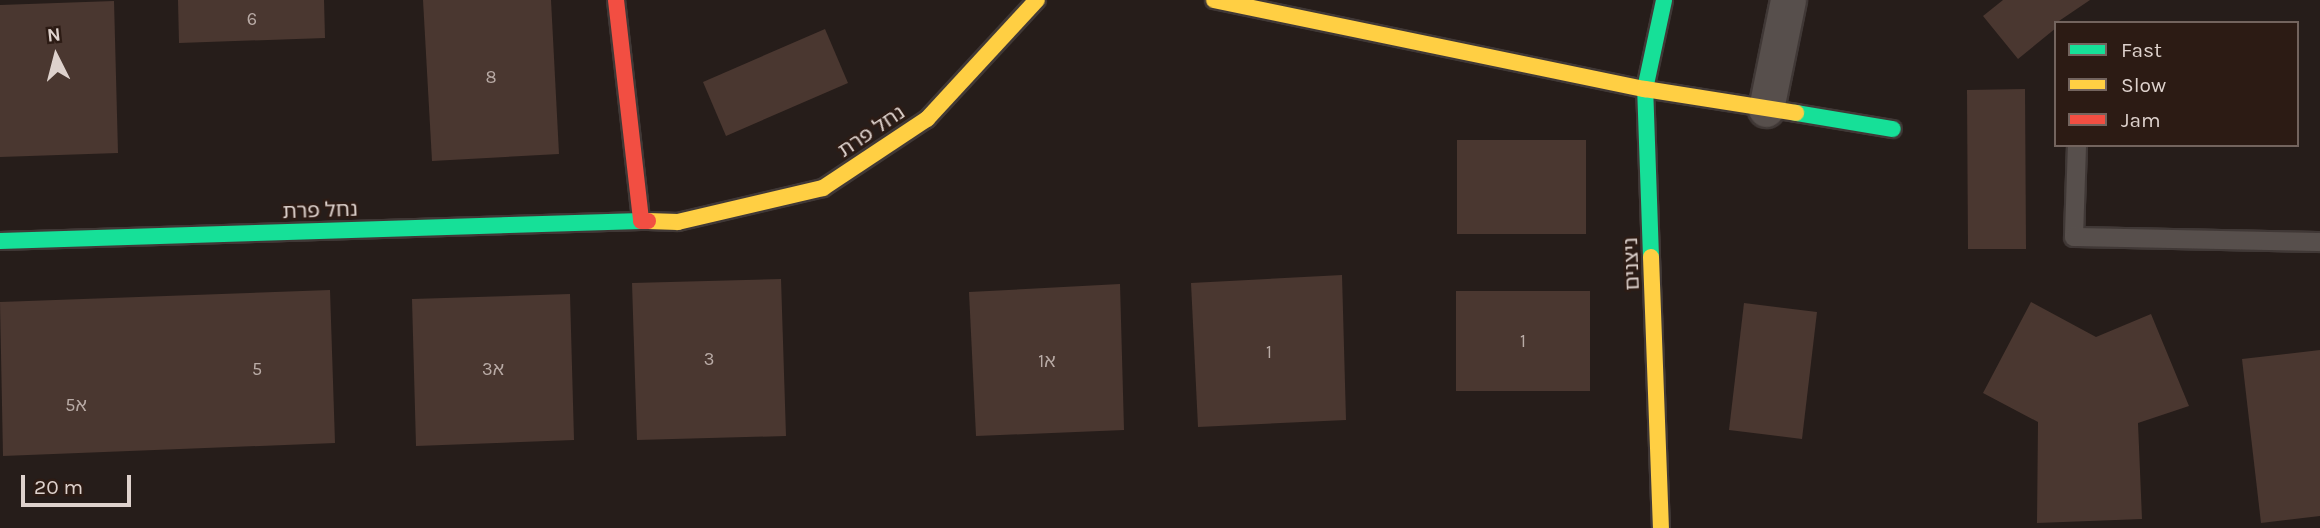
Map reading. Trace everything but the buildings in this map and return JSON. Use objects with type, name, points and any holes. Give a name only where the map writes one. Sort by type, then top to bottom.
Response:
[{"type":"street","points":[[617,0],[642,221]]},
{"type":"street","name":"נחל פרת","points":[[0,241],[678,222],[823,188],[927,119],[1037,0]]},
{"type":"street","name":"ניצנים","points":[[1661,528],[1645,89],[1664,0]]},
{"type":"street","points":[[1766,109],[1788,0]]},
{"type":"street","points":[[1233,3],[1645,89],[1893,128]]},
{"type":"lane","points":[[2077,147],[2074,237],[2320,242]]},
{"type":"traffic: fast","points":[[1651,257],[1645,89],[1664,0]]},
{"type":"traffic: fast","points":[[1796,113],[1893,129]]},
{"type":"traffic: fast","points":[[0,241],[641,221]]},
{"type":"traffic: slow","points":[[648,221],[678,222],[823,188],[927,119],[1037,0]]},
{"type":"traffic: slow","points":[[1214,0],[1645,89],[1796,113]]},
{"type":"traffic: slow","points":[[1651,257],[1661,528]]},
{"type":"traffic: jam","points":[[616,0],[641,221],[648,221]]}]
